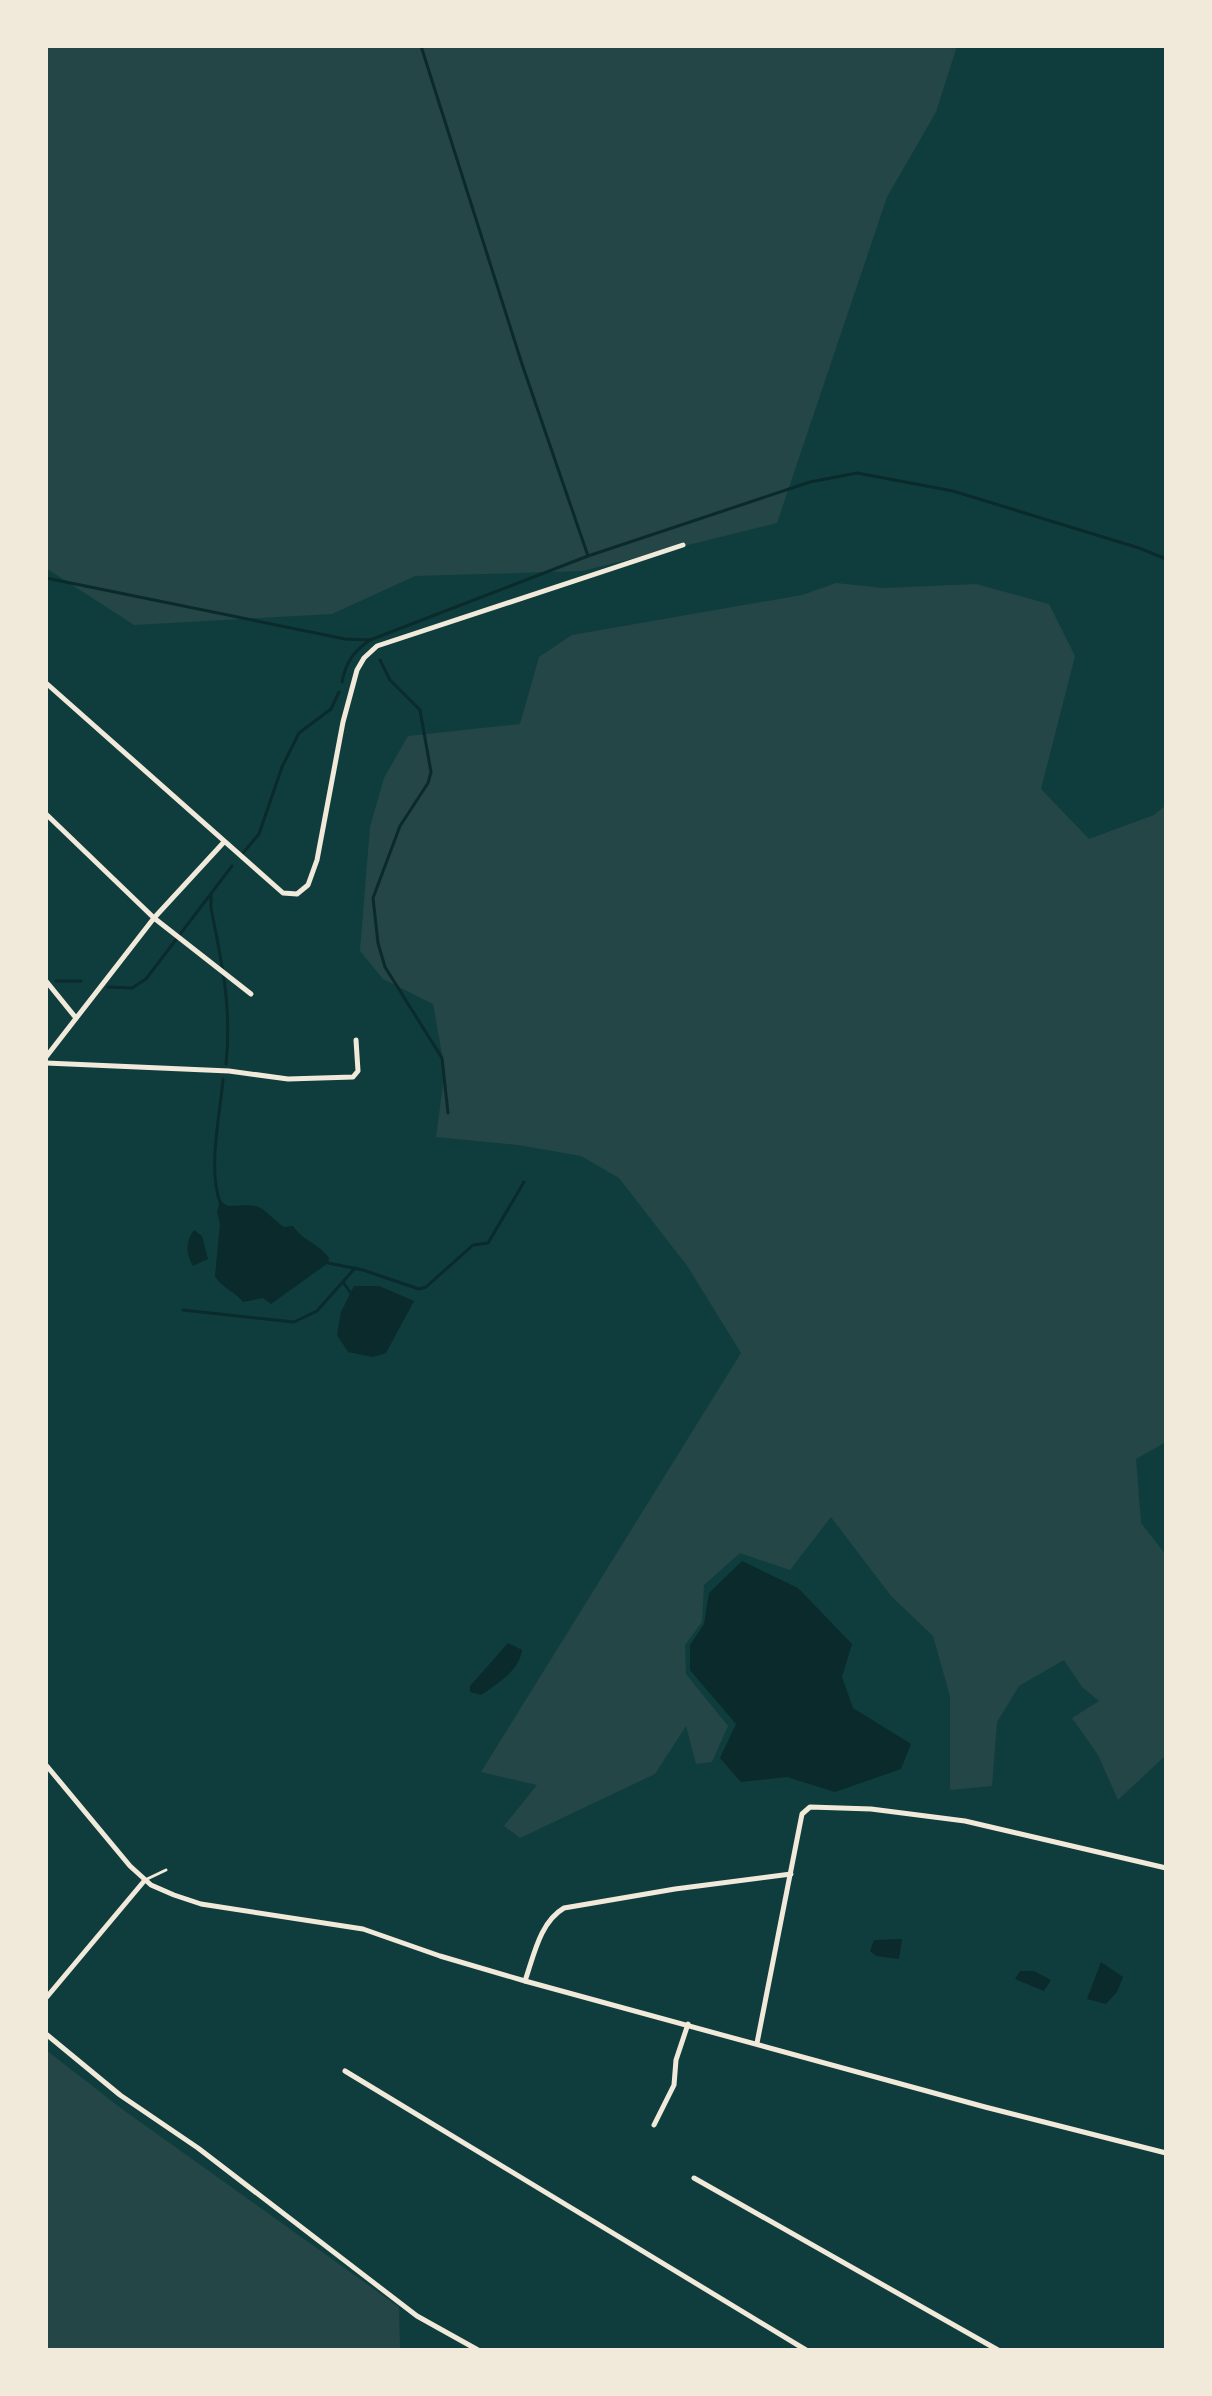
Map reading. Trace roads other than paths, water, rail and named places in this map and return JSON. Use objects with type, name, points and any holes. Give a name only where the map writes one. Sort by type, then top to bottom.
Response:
[{"type":"street","points":[[46,683],[283,893],[297,894],[308,885],[317,860],[343,722],[357,670],[377,646],[683,545]]},
{"type":"street","points":[[46,814],[154,918],[251,994]]},
{"type":"street","points":[[46,1060],[154,918],[224,842]]},
{"type":"street","points":[[46,981],[76,1018]]},
{"type":"street","points":[[46,1060],[229,1071],[288,1079],[353,1077],[358,1071],[356,1040]]},
{"type":"street","points":[[46,1765],[145,1880],[174,1895],[201,1904],[363,1929],[525,1981],[985,2107],[1166,2153]]},
{"type":"street","points":[[757,2043],[802,1814],[810,1807],[871,1809],[965,1821],[1166,1868]]},
{"type":"street","points":[[525,1981],[546,1924],[552,1915],[564,1908],[675,1889],[792,1874]]},
{"type":"street","points":[[46,1998],[145,1880]]},
{"type":"street","points":[[654,2125],[674,2085],[676,2060],[688,2024]]},
{"type":"street","points":[[46,2034],[120,2095],[198,2148],[417,2316],[477,2350]]},
{"type":"street","points":[[345,2071],[806,2350]]},
{"type":"street","points":[[694,2178],[998,2350]]},
{"type":"lane","points":[[145,1880],[166,1870]]},
{"type":"waterway","points":[[421,46],[522,364],[588,556]]},
{"type":"waterway","points":[[46,578],[345,639],[370,640],[588,556],[810,482],[857,473],[953,491],[1166,559]]},
{"type":"waterway","points":[[342,682],[351,658],[370,640]]},
{"type":"waterway","points":[[380,660],[390,680],[420,710],[431,772],[428,783],[400,826],[373,898],[378,943],[385,967],[442,1058],[448,1113]]},
{"type":"waterway","points":[[243,853],[259,834],[282,767],[299,733],[331,709],[339,692]]},
{"type":"waterway","points":[[108,987],[132,988],[146,979],[232,866]]},
{"type":"waterway","points":[[211,894],[227,1004],[226,1064]]},
{"type":"waterway","points":[[56,981],[81,981]]},
{"type":"waterway","points":[[221,1205],[215,1160],[223,1079]]},
{"type":"waterway","points":[[328,1263],[363,1270],[419,1289],[426,1287],[473,1245],[488,1243],[524,1182]]},
{"type":"waterway","points":[[183,1310],[294,1322],[317,1311],[355,1268]]},
{"type":"waterway","points":[[343,1282],[352,1295]]}]
